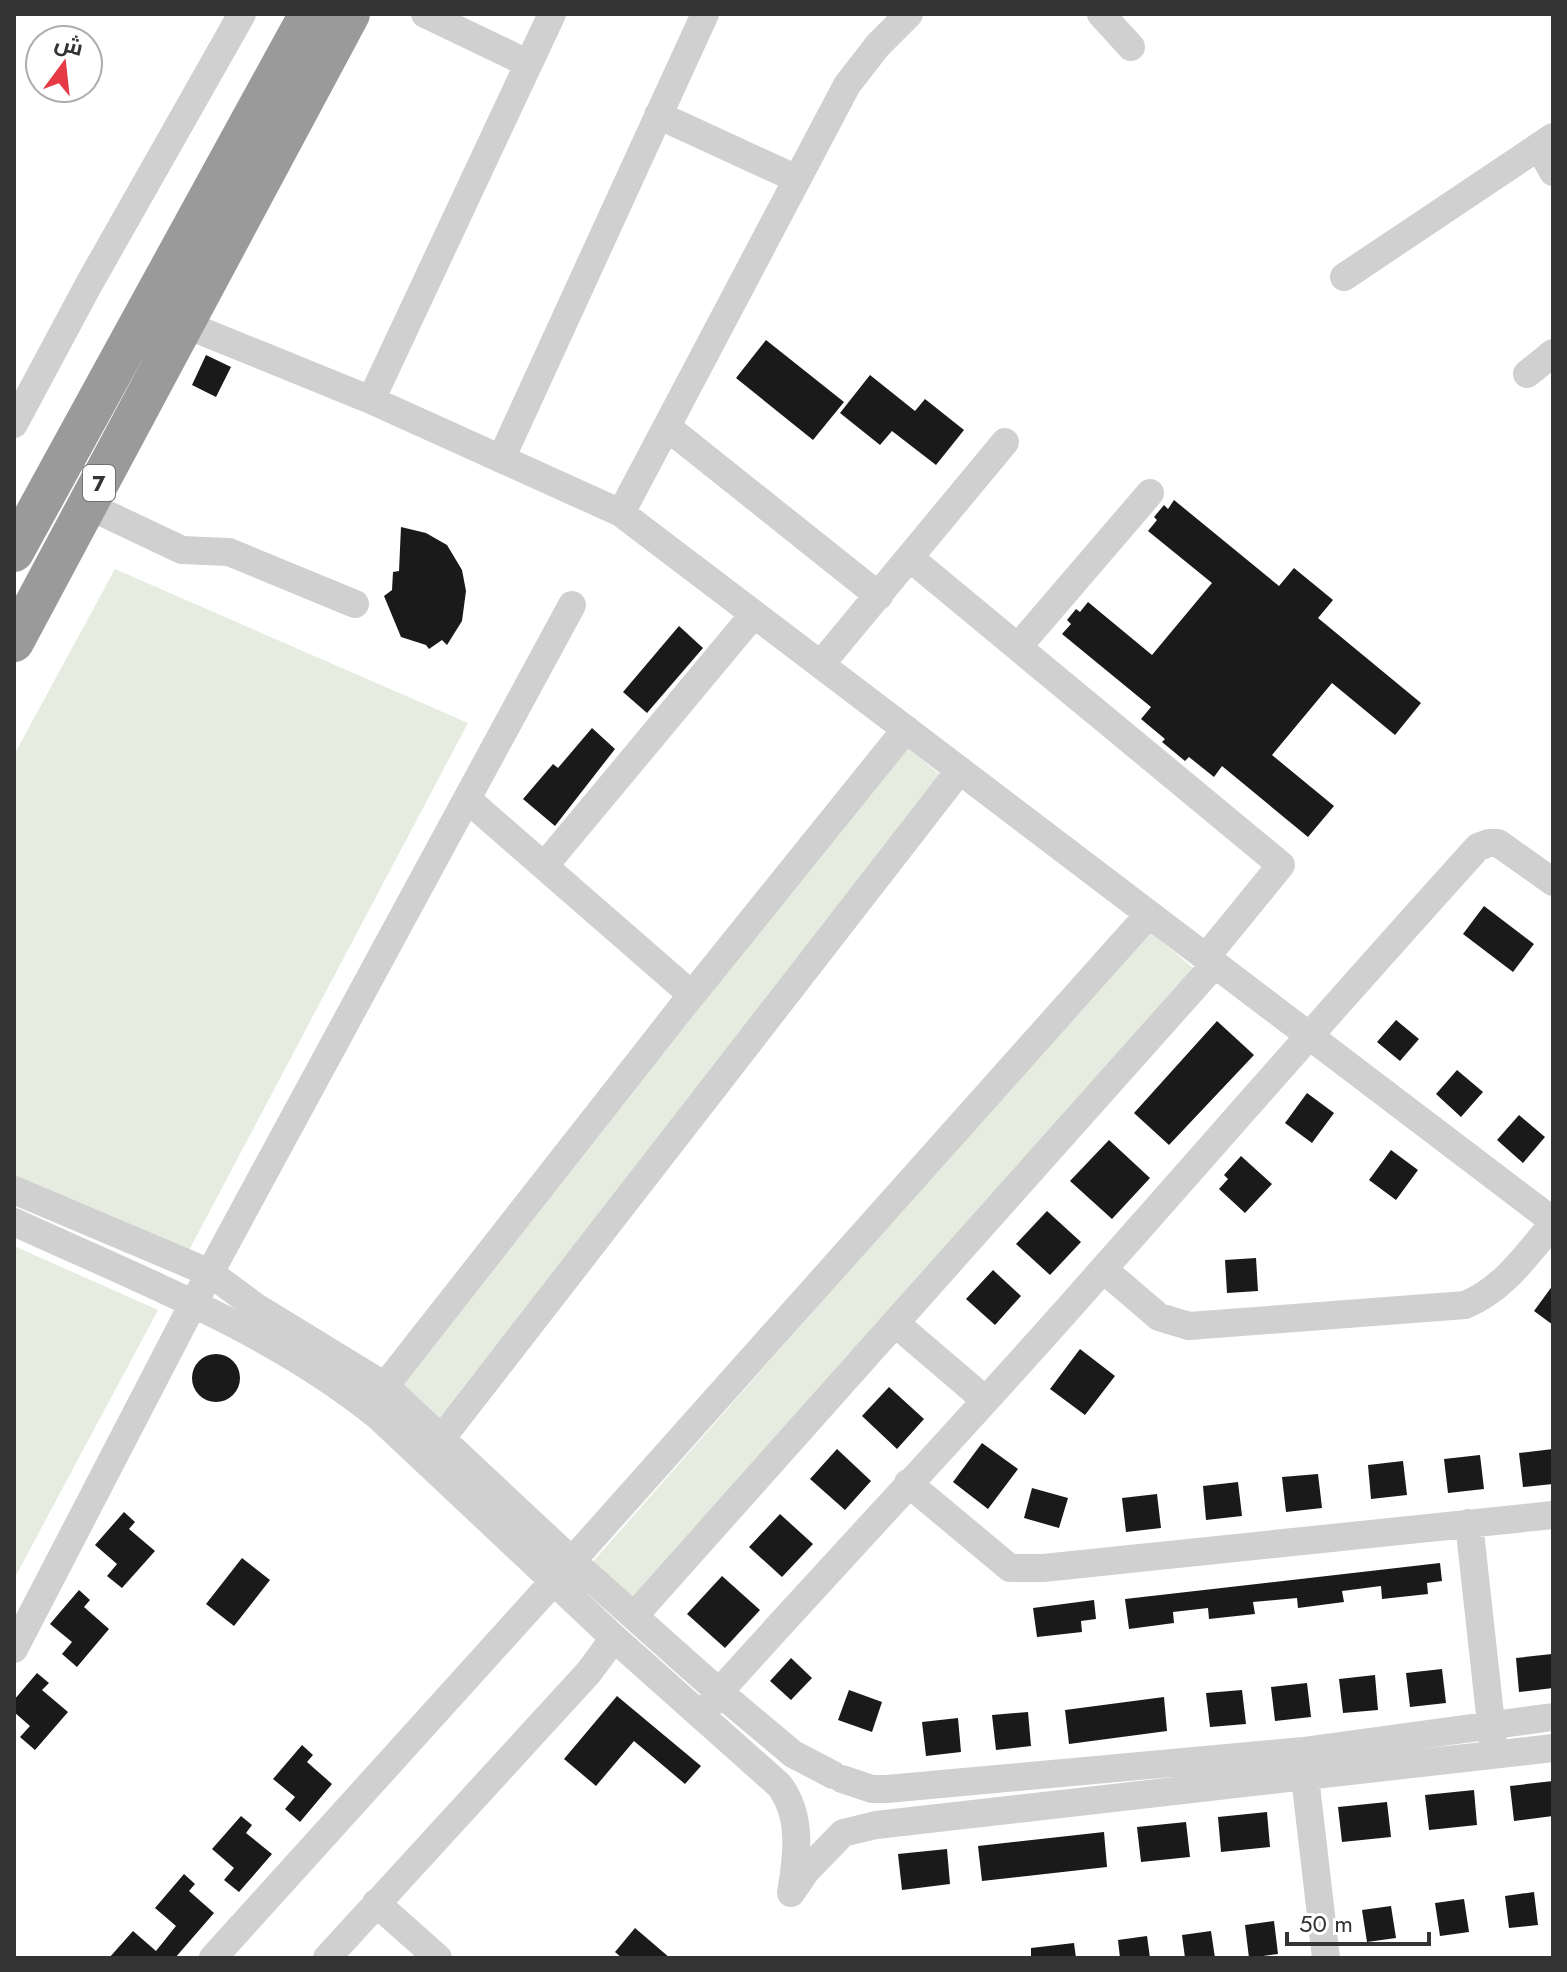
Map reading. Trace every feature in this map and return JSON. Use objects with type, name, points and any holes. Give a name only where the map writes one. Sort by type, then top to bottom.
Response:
[{"type":"highway","name":"7","points":[[14,552],[309,14]]},
{"type":"highway","name":"7","points":[[14,642],[350,14]]},
{"type":"highway","points":[[154,297],[184,324]]},
{"type":"highway","points":[[50,485],[87,505]]},
{"type":"street","points":[[14,424],[89,284],[242,14]]},
{"type":"street","points":[[425,14],[527,63]]},
{"type":"street","points":[[371,400],[552,14]]},
{"type":"street","points":[[501,459],[705,14]]},
{"type":"street","points":[[621,513],[861,63],[909,14]]},
{"type":"street","points":[[1101,14],[1131,47]]},
{"type":"street","points":[[658,115],[797,179]]},
{"type":"street","points":[[1344,277],[1546,141],[1553,172]]},
{"type":"street","points":[[184,324],[371,400],[621,513],[1553,1222],[1499,1286],[1465,1305],[1189,1326],[1159,1317],[1103,1269]]},
{"type":"street","points":[[1527,374],[1553,353]]},
{"type":"street","points":[[667,427],[879,596]]},
{"type":"street","points":[[821,664],[1005,442]]},
{"type":"street","points":[[1018,647],[1150,493]]},
{"type":"street","points":[[87,505],[182,550],[229,552],[355,604]]},
{"type":"street","points":[[634,1616],[895,1323],[1211,960],[1281,865],[910,558]]},
{"type":"street","points":[[14,1649],[193,1304],[572,605]]},
{"type":"street","points":[[545,865],[754,614]]},
{"type":"street","points":[[385,1386],[906,729]]},
{"type":"street","points":[[441,1439],[960,770]]},
{"type":"street","points":[[467,799],[692,995]]},
{"type":"street","points":[[702,1715],[719,1692],[1103,1269],[1308,1034],[1478,847],[1498,843],[1553,882]]},
{"type":"street","points":[[213,1958],[1149,914]]},
{"type":"street","points":[[14,1190],[210,1273],[256,1307],[385,1386],[441,1439],[563,1571],[614,1638],[771,1777],[785,1793],[802,1828],[817,1837],[835,1837],[895,1822],[1304,1764],[1491,1725],[1553,1717]]},
{"type":"street","points":[[14,1222],[193,1304],[288,1355],[350,1393],[563,1571],[634,1616],[793,1754],[838,1777],[872,1789],[1494,1755],[1553,1748]]},
{"type":"street","points":[[895,1323],[984,1399]]},
{"type":"street","points":[[908,1483],[1010,1568],[1043,1568],[1553,1515]]},
{"type":"street","points":[[1469,1523],[1494,1755]]},
{"type":"street","points":[[327,1958],[589,1672],[614,1638]]},
{"type":"street","points":[[1304,1764],[1326,1958]]},
{"type":"street","points":[[815,1776],[838,1777],[849,1785],[857,1801],[855,1819],[806,1871],[791,1893],[797,1840],[793,1812],[796,1793],[800,1786],[815,1776]]},
{"type":"street","points":[[376,1903],[438,1958]]},
{"type":"shaded area","points":[[115,569],[468,723],[186,1256],[14,1182],[14,755]]},
{"type":"shaded area","points":[[905,746],[942,776],[437,1421],[399,1391]]},
{"type":"shaded area","points":[[1149,930],[1193,968],[634,1603],[590,1565]]},
{"type":"shaded area","points":[[14,1246],[158,1310],[14,1579]]},
{"type":"building","points":[[766,340],[844,402],[813,440],[736,378]]},
{"type":"building","points":[[206,355],[231,367],[216,397],[192,385]]},
{"type":"building","points":[[870,375],[915,411],[925,399],[964,430],[936,465],[892,431],[880,445],[840,413]]},
{"type":"building","points":[[1174,500],[1279,586],[1294,568],[1333,600],[1318,618],[1421,703],[1395,735],[1332,683],[1272,755],[1334,806],[1308,837],[1222,766],[1214,777],[1189,757],[1185,761],[1141,719],[1151,707],[1062,634],[1071,624],[1067,620],[1076,609],[1080,612],[1088,602],[1152,655],[1212,583],[1148,531],[1164,505],[1168,509]]},
{"type":"building","points":[[401,527],[426,533],[447,545],[462,570],[466,591],[462,621],[447,645],[442,640],[429,649],[426,645],[401,637],[384,596],[392,590],[393,572],[399,571]]},
{"type":"building","points":[[679,626],[703,648],[647,713],[623,692]]},
{"type":"building","points":[[592,728],[615,749],[555,826],[523,799],[553,764],[558,768]]},
{"type":"building","points":[[1484,906],[1534,944],[1513,972],[1463,934]]},
{"type":"building","points":[[1396,1020],[1419,1039],[1400,1061],[1377,1042]]},
{"type":"building","points":[[1217,1021],[1254,1055],[1169,1145],[1134,1113]]},
{"type":"building","points":[[1457,1070],[1483,1092],[1461,1117],[1436,1094]]},
{"type":"building","points":[[1307,1093],[1334,1113],[1312,1143],[1285,1123]]},
{"type":"building","points":[[1519,1115],[1545,1137],[1523,1163],[1497,1140]]},
{"type":"building","points":[[1109,1140],[1150,1178],[1112,1219],[1070,1181]]},
{"type":"building","points":[[1391,1150],[1418,1170],[1396,1200],[1369,1180]]},
{"type":"building","points":[[1241,1156],[1272,1184],[1245,1213],[1219,1189],[1228,1179],[1224,1175]]},
{"type":"building","points":[[1047,1211],[1081,1242],[1050,1275],[1016,1244]]},
{"type":"building","points":[[1256,1258],[1258,1291],[1227,1293],[1225,1260]]},
{"type":"building","points":[[993,1270],[1021,1296],[995,1325],[966,1299]]},
{"type":"building","points":[[1553,1285],[1553,1325],[1534,1311]]},
{"type":"building","points":[[1080,1349],[1115,1376],[1085,1415],[1050,1389]]},
{"type":"building","points":[[216,1354],[233,1361],[240,1378],[233,1395],[216,1402],[199,1395],[192,1378],[199,1361]]},
{"type":"building","points":[[889,1387],[924,1419],[897,1449],[862,1416]]},
{"type":"building","points":[[982,1443],[1018,1469],[988,1509],[953,1482]]},
{"type":"building","points":[[837,1449],[871,1481],[845,1510],[810,1479]]},
{"type":"building","points":[[1553,1449],[1553,1484],[1523,1487],[1519,1453]]},
{"type":"building","points":[[1480,1455],[1484,1489],[1448,1493],[1444,1459]]},
{"type":"building","points":[[1403,1461],[1407,1495],[1371,1499],[1368,1465]]},
{"type":"building","points":[[1318,1474],[1322,1508],[1286,1512],[1282,1477]]},
{"type":"building","points":[[1238,1482],[1242,1516],[1206,1520],[1203,1486]]},
{"type":"building","points":[[1032,1488],[1068,1498],[1059,1528],[1024,1518]]},
{"type":"building","points":[[1157,1494],[1161,1528],[1126,1532],[1122,1498]]},
{"type":"building","points":[[124,1512],[135,1522],[129,1529],[155,1551],[122,1588],[107,1576],[117,1564],[95,1545]]},
{"type":"building","points":[[780,1514],[813,1544],[782,1577],[749,1547]]},
{"type":"building","points":[[242,1558],[270,1580],[234,1626],[206,1604]]},
{"type":"building","points":[[1440,1563],[1442,1581],[1427,1583],[1428,1594],[1382,1599],[1381,1586],[1342,1591],[1344,1602],[1298,1608],[1297,1598],[1253,1602],[1255,1614],[1209,1619],[1208,1608],[1173,1612],[1174,1623],[1129,1629],[1125,1599]]},
{"type":"building","points":[[722,1576],[760,1610],[725,1648],[687,1614]]},
{"type":"building","points":[[79,1590],[90,1600],[84,1607],[109,1629],[77,1667],[62,1654],[72,1642],[50,1624]]},
{"type":"building","points":[[1094,1600],[1096,1619],[1081,1621],[1082,1632],[1037,1637],[1033,1608]]},
{"type":"building","points":[[1552,1654],[1553,1688],[1519,1692],[1516,1658]]},
{"type":"building","points":[[791,1658],[812,1678],[791,1700],[770,1681]]},
{"type":"building","points":[[1442,1669],[1446,1703],[1410,1707],[1406,1673]]},
{"type":"building","points":[[37,1673],[49,1683],[42,1690],[68,1712],[35,1750],[20,1737],[30,1726],[14,1712],[14,1700]]},
{"type":"building","points":[[1375,1675],[1378,1710],[1343,1713],[1339,1679]]},
{"type":"building","points":[[1307,1683],[1311,1717],[1275,1721],[1271,1687]]},
{"type":"building","points":[[849,1690],[882,1702],[872,1732],[838,1720]]},
{"type":"building","points":[[1242,1690],[1246,1724],[1210,1727],[1206,1693]]},
{"type":"building","points":[[617,1696],[701,1766],[685,1784],[634,1741],[596,1786],[564,1759]]},
{"type":"building","points":[[1164,1697],[1167,1731],[1069,1744],[1065,1710]]},
{"type":"building","points":[[1028,1712],[1031,1746],[996,1750],[992,1715]]},
{"type":"building","points":[[958,1718],[961,1752],[926,1756],[922,1722]]},
{"type":"building","points":[[302,1745],[313,1755],[307,1762],[332,1784],[300,1822],[285,1809],[295,1797],[273,1779]]},
{"type":"building","points":[[1553,1781],[1553,1816],[1514,1821],[1510,1786]]},
{"type":"building","points":[[1474,1790],[1477,1825],[1429,1830],[1425,1795]]},
{"type":"building","points":[[1387,1802],[1391,1837],[1342,1842],[1338,1807]]},
{"type":"building","points":[[1267,1812],[1270,1847],[1221,1852],[1218,1817]]},
{"type":"building","points":[[241,1816],[252,1825],[246,1833],[272,1854],[239,1892],[224,1880],[234,1868],[212,1849]]},
{"type":"building","points":[[1186,1822],[1190,1857],[1141,1862],[1137,1827]]},
{"type":"building","points":[[1104,1832],[1107,1867],[982,1881],[978,1846]]},
{"type":"building","points":[[947,1849],[950,1884],[902,1890],[898,1854]]},
{"type":"building","points":[[184,1874],[195,1884],[189,1891],[214,1913],[175,1958],[109,1958],[133,1931],[156,1951],[176,1926],[155,1908]]},
{"type":"building","points":[[1534,1892],[1538,1925],[1509,1928],[1505,1896]]},
{"type":"building","points":[[1464,1899],[1469,1932],[1440,1936],[1435,1903]]},
{"type":"building","points":[[1391,1906],[1396,1938],[1367,1942],[1362,1910]]},
{"type":"building","points":[[1274,1921],[1278,1954],[1249,1958],[1245,1925]]},
{"type":"building","points":[[635,1928],[670,1958],[622,1958],[615,1952]]},
{"type":"building","points":[[1211,1931],[1215,1958],[1185,1958],[1182,1935]]},
{"type":"building","points":[[1147,1936],[1150,1958],[1120,1958],[1118,1940]]},
{"type":"building","points":[[1074,1943],[1076,1958],[1031,1958],[1031,1948]]}]
